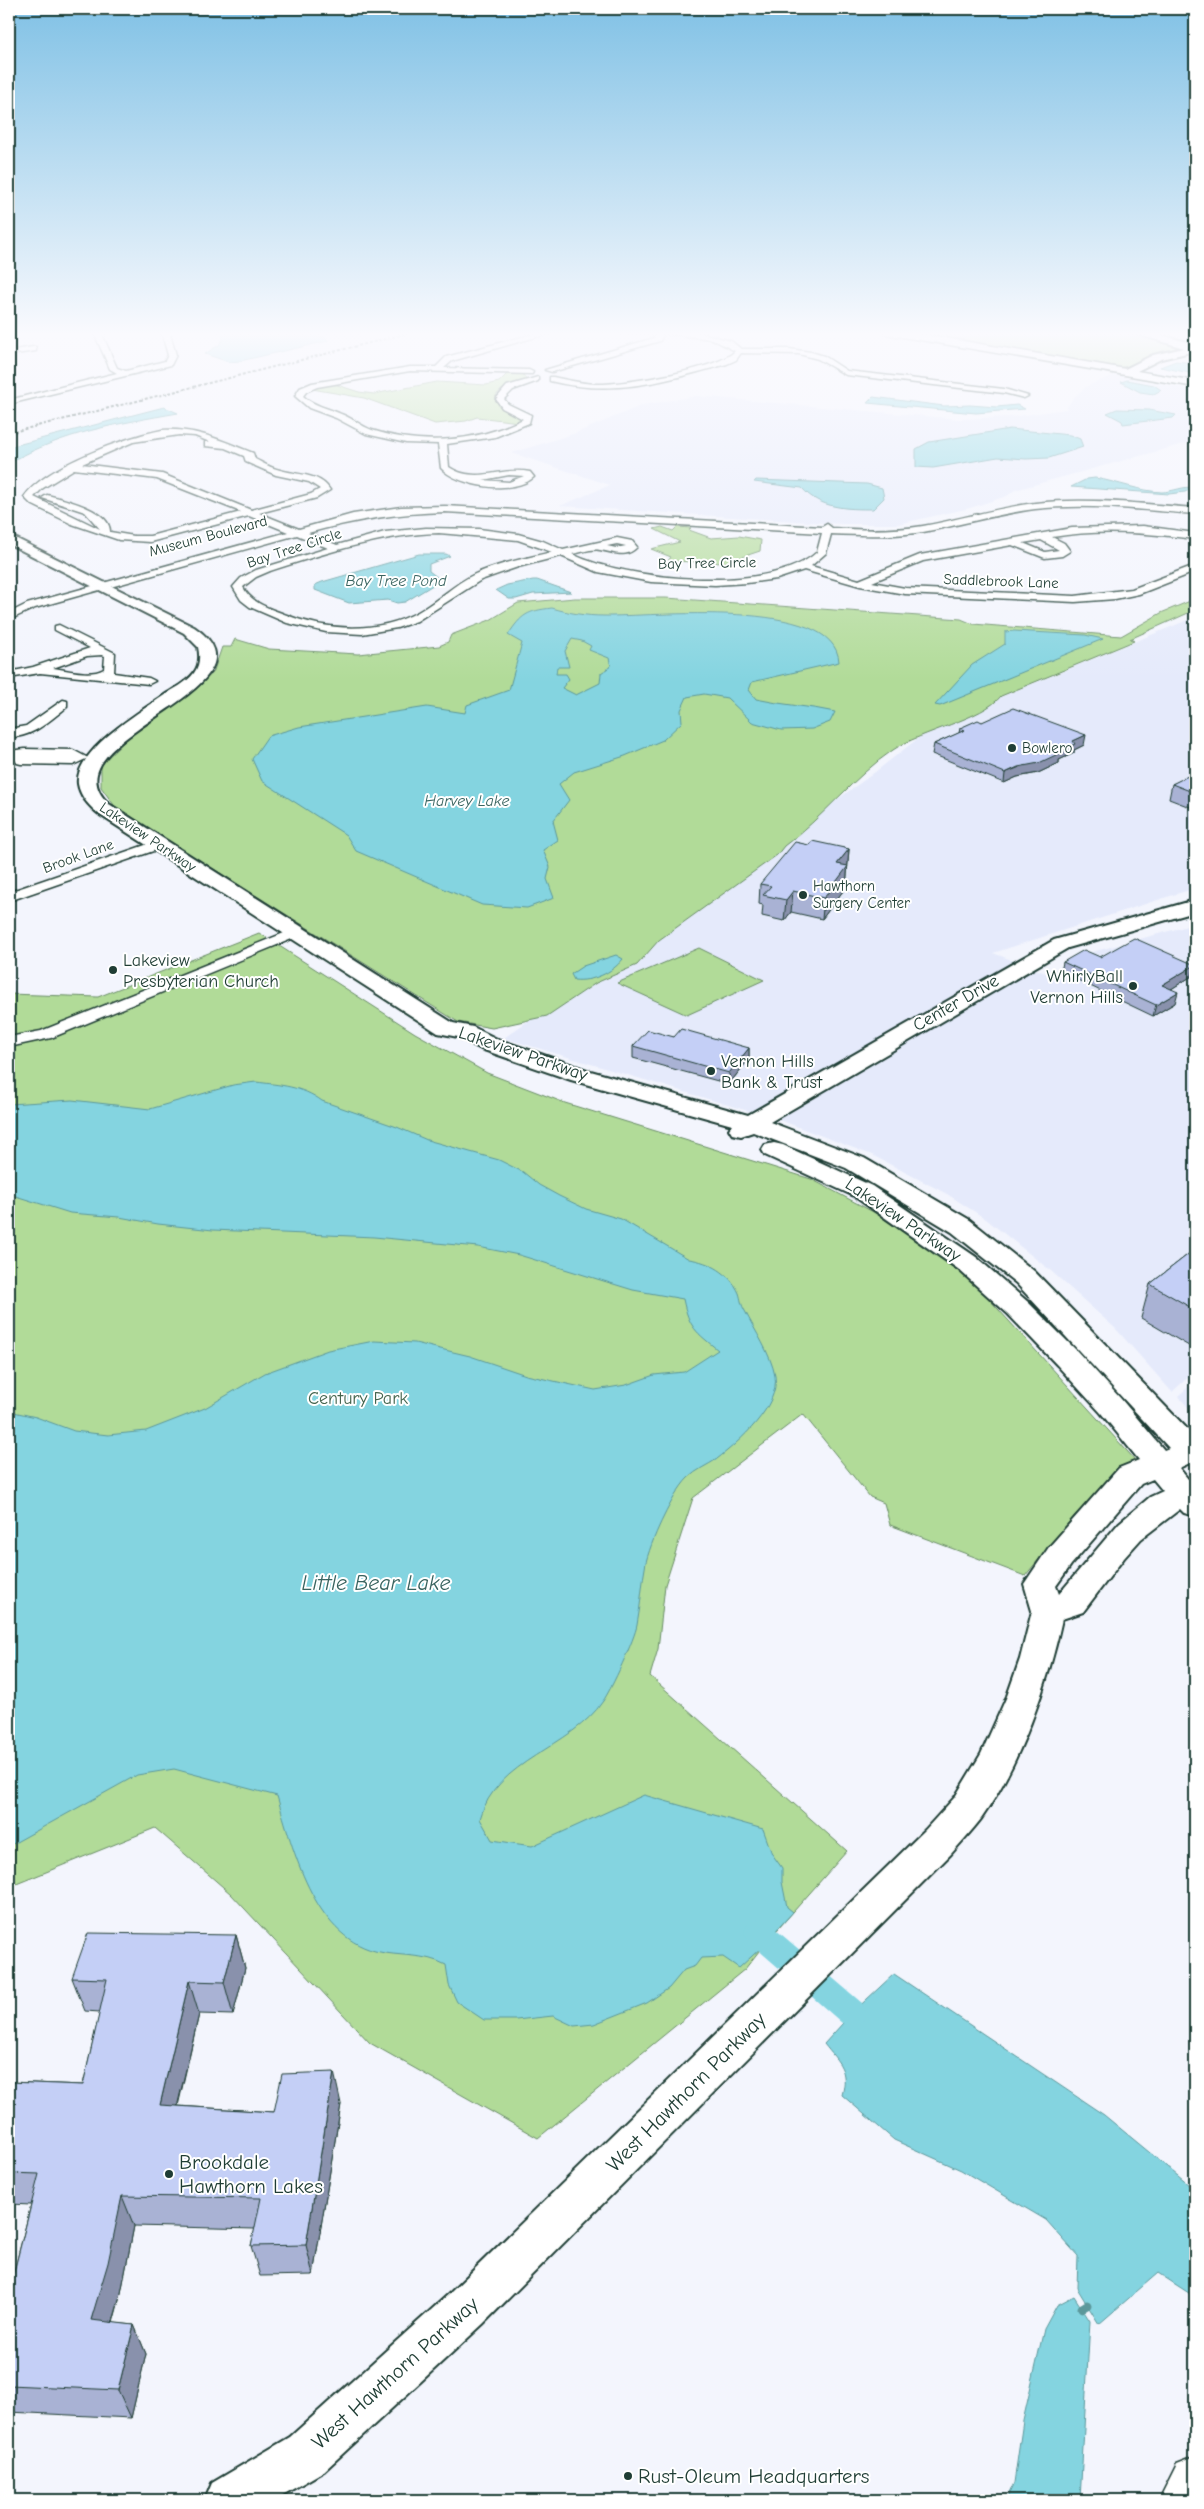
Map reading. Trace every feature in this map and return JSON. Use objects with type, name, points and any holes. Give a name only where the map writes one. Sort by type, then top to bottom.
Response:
[{"type":"main road","points":[[1184,2500],[1195,2482]]},
{"type":"street","points":[[107,448],[72,466],[31,493],[29,497],[34,502],[105,534],[129,540],[150,539],[247,514],[314,496],[326,488],[321,484],[293,474],[280,473],[249,460],[249,458],[219,448]]},
{"type":"street","points":[[443,448],[445,468],[485,485],[498,486],[529,477],[527,474],[514,472],[474,480]]},
{"type":"street","points":[[72,466],[152,475],[172,483],[181,490],[247,514],[289,532],[332,546],[334,550]]},
{"type":"street","points":[[31,493],[88,510],[106,529],[105,534]]},
{"type":"street","name":"Museum Boulevard","points":[[98,584],[289,532],[374,513],[445,509],[898,532],[1016,508],[1060,504],[1144,505],[1195,509]]},
{"type":"street","points":[[860,583],[920,558],[1072,530],[1115,528],[1171,532],[1195,536]]},
{"type":"street","name":"Bay Tree Circle","points":[[564,554],[486,574],[413,619],[378,628],[315,629],[295,624],[249,603],[241,595],[238,587],[245,579],[265,570],[334,550],[398,533],[439,531],[520,537],[534,540],[607,572],[662,580],[737,581],[761,578],[804,567],[823,550],[827,529]]},
{"type":"street","points":[[1012,541],[1043,555],[1053,555],[1065,551],[1060,545],[1041,536]]},
{"type":"street","name":"Lakeview Parkway","points":[[9,539],[193,632],[207,646],[209,654],[203,673],[196,681],[88,758],[90,766],[87,784],[97,804],[294,933],[446,1028],[457,1041],[499,1064],[566,1088],[741,1129],[855,1163],[961,1226],[1000,1257],[1046,1297],[1176,1437],[1194,1451]]},
{"type":"street","points":[[564,554],[602,546]]},
{"type":"street","name":"Saddlebrook Lane","points":[[804,567],[860,583],[905,591],[1109,602],[1195,568]]},
{"type":"street","points":[[9,617],[46,600],[98,584]]},
{"type":"street","points":[[975,595],[1004,605],[1082,610]]},
{"type":"street","points":[[15,602],[31,606]]},
{"type":"street","points":[[59,628],[96,647],[98,651]]},
{"type":"street","points":[[9,675],[39,668],[86,652],[98,651],[108,652],[111,655],[110,671],[102,675]]},
{"type":"street","points":[[39,668],[87,676],[102,675],[148,682]]},
{"type":"street","points":[[12,734],[27,730],[63,704]]},
{"type":"street","points":[[12,734],[17,738],[12,753],[22,760],[73,761],[88,758]]},
{"type":"street","name":"Brook Lane","points":[[9,897],[157,845]]},
{"type":"street","name":"Center Drive","points":[[741,1129],[1061,944],[1195,906]]},
{"type":"street","points":[[9,1042],[45,1035],[294,933]]},
{"type":"street","name":"Lakeview Parkway","points":[[741,1129],[863,1191],[967,1263],[1002,1292],[1055,1346],[1112,1406],[1159,1465],[1191,1495]]},
{"type":"street","name":"West Hawthorn Parkway","points":[[229,2500],[306,2454],[460,2315],[938,1842],[968,1808],[977,1793],[995,1762],[1024,1696],[1037,1659],[1048,1611],[1040,1584],[1060,1556],[1130,1476],[1194,1451]]},
{"type":"street","points":[[1048,1611],[1072,1603],[1107,1557],[1130,1531],[1161,1505],[1191,1495]]},
{"type":"shaded area","points":[[528,448],[1169,448],[1015,490],[1007,496],[970,508],[898,524],[842,524],[560,506],[610,485],[512,453]]},
{"type":"shaded area","points":[[1195,617],[1195,888],[993,953],[1048,974],[1081,955],[1195,924],[1195,1371],[1172,1392],[1116,1329],[1051,1271],[986,1219],[947,1194],[872,1155],[785,1122],[504,1038],[870,776],[930,729],[1005,695]]},
{"type":"shaded area","points":[[1195,1381],[1195,1415],[1178,1396]]},
{"type":"green space","points":[[662,527],[673,531],[677,527],[691,528],[689,530],[711,538],[739,536],[761,540],[760,551],[724,563],[668,561],[671,557],[651,549],[680,542],[654,529]]},
{"type":"green space","points":[[575,598],[666,598],[961,619],[973,624],[1121,636],[1161,613],[1195,599],[1195,610],[1130,639],[1134,641],[1001,696],[992,704],[966,718],[905,743],[893,750],[865,772],[812,823],[784,846],[777,855],[659,940],[637,965],[596,983],[547,1016],[492,1028],[458,1022],[116,808],[101,787],[101,764],[128,738],[178,702],[213,673],[222,647],[231,647],[235,639],[269,649],[358,654],[439,646],[448,642],[451,635],[490,620],[518,603]]},
{"type":"green space","name":"Century Park","points":[[259,933],[415,1033],[487,1073],[565,1103],[811,1179],[877,1214],[969,1277],[1137,1462],[1076,1514],[1025,1576],[890,1525],[884,1503],[870,1497],[803,1414],[693,1498],[665,1585],[658,1649],[650,1676],[847,1851],[745,1969],[538,2138],[370,2043],[231,1894],[155,1828],[9,1887],[9,994],[98,997]]},
{"type":"green space","points":[[699,948],[764,980],[687,1015],[617,983]]},
{"type":"water","points":[[9,448],[40,448],[30,452],[9,463]]},
{"type":"water","points":[[1080,448],[1049,458],[998,457],[933,468],[916,467],[916,449]]},
{"type":"water","points":[[1095,478],[1162,492],[1187,487],[1193,488],[1185,492],[1169,494],[1071,487],[1087,479]]},
{"type":"water","points":[[756,480],[867,484],[882,488],[884,498],[873,509],[844,508],[817,500],[802,488],[754,482]]},
{"type":"water","name":"Bay Tree Pond","points":[[419,554],[446,554],[450,556],[429,564],[429,571],[441,580],[405,602],[397,603],[388,600],[349,603],[315,590],[315,585],[322,582]]},
{"type":"water","points":[[533,580],[571,592],[533,594],[509,599],[496,590],[507,585]]},
{"type":"water","name":"Harvey Lake","points":[[552,608],[597,616],[737,615],[775,619],[807,627],[830,641],[839,662],[752,682],[749,690],[756,699],[835,712],[830,722],[812,729],[781,730],[752,722],[727,698],[704,694],[687,697],[681,710],[682,722],[663,740],[625,756],[574,772],[559,784],[569,800],[553,821],[558,840],[543,850],[550,867],[547,879],[554,898],[527,908],[482,905],[356,851],[346,835],[262,781],[252,759],[268,736],[299,727],[427,707],[465,713],[467,705],[509,690],[522,643],[508,635],[521,618],[531,612]],"holes":[[[572,639],[582,641],[591,646],[589,650],[609,658],[611,666],[601,673],[600,683],[576,695],[562,688],[569,679],[566,674],[556,674],[557,667],[569,667],[565,651]]]},
{"type":"water","points":[[1005,632],[1085,635],[1103,639],[940,706],[935,705],[972,665],[1005,644]]},
{"type":"water","points":[[616,955],[623,959],[601,976],[588,980],[574,980],[571,974],[583,966]]},
{"type":"water","name":"Little Bear Lake","points":[[256,1082],[299,1089],[322,1101],[397,1127],[427,1140],[499,1160],[523,1172],[539,1185],[559,1196],[586,1209],[621,1219],[689,1259],[712,1266],[725,1274],[739,1293],[744,1309],[773,1368],[775,1387],[771,1399],[765,1411],[746,1433],[717,1459],[688,1478],[672,1501],[656,1533],[646,1562],[638,1617],[632,1641],[603,1701],[573,1731],[517,1768],[501,1782],[488,1799],[480,1819],[492,1840],[532,1846],[644,1795],[763,1829],[772,1854],[782,1868],[782,1882],[787,1907],[793,1912],[770,1937],[761,1929],[754,1936],[763,1946],[739,1968],[723,1957],[701,1958],[695,1966],[684,1970],[669,1988],[647,2003],[594,2024],[574,2026],[553,2016],[516,2020],[484,2020],[457,2002],[449,1985],[446,1965],[420,1957],[375,1951],[354,1942],[336,1927],[321,1909],[309,1887],[290,1840],[277,1796],[174,1769],[137,1775],[9,1846],[9,1411],[36,1417],[74,1431],[108,1435],[146,1431],[205,1408],[265,1373],[328,1350],[374,1341],[415,1343],[470,1356],[526,1375],[595,1390],[626,1385],[654,1375],[684,1372],[718,1350],[694,1329],[685,1309],[683,1299],[633,1290],[519,1255],[478,1247],[374,1237],[213,1230],[158,1224],[119,1217],[70,1213],[9,1194],[9,1104],[72,1100],[150,1109],[233,1085]]},
{"type":"water","points":[[894,1974],[1104,2115],[1195,2190],[1195,2297],[1158,2273],[1099,2324],[1077,2288],[1078,2256],[1046,2220],[961,2170],[894,2140],[842,2095],[844,2079],[841,2067],[824,2044],[852,2013]]},
{"type":"water","points":[[1074,2296],[1090,2321],[1080,2500],[1006,2500],[1014,2483],[1023,2421],[1044,2329],[1057,2305]]},
{"type":"building","name":"Bowlero","points":[[1013,708],[1086,735],[1073,741],[1075,744],[1057,752],[1060,753],[1039,763],[1018,767],[1005,773],[934,744],[965,730],[960,728],[978,720],[982,722]]},
{"type":"building","points":[[1194,773],[1195,793],[1172,784]]},
{"type":"building","points":[[812,841],[849,849],[837,864],[848,866],[824,898],[793,891],[786,900],[763,895],[771,886],[760,884],[795,842],[809,845]]},
{"type":"building","name":"WhirlyBall Vernon Hills","points":[[1134,938],[1195,965],[1162,985],[1178,992],[1156,1005],[1063,962],[1084,950],[1100,957]]},
{"type":"building","points":[[681,1029],[749,1048],[729,1073],[633,1046],[648,1030],[674,1037]]},
{"type":"building","points":[[1195,1249],[1195,1310],[1150,1284]]},
{"type":"building","name":"Brookdale Hawthorn Lakes","points":[[88,1933],[236,1935],[224,1982],[189,1981],[160,2105],[274,2112],[282,2074],[334,2072],[306,2245],[251,2246],[261,2198],[122,2196],[108,2263],[91,2320],[134,2325],[118,2390],[9,2385],[9,2291],[39,2174],[9,2173],[9,2082],[83,2085],[107,1979],[72,1978]]},
{"type":"waterway","points":[[758,1932],[852,2013]]},
{"type":"waterway","points":[[1082,2308],[1087,2305]]},
{"type":"place","name":"Bowlero","points":[[1012,748]]},
{"type":"place","name":"Hawthorn Surgery Center","points":[[803,895]]},
{"type":"place","name":"Lakeview Presbyterian Church","points":[[113,970]]},
{"type":"place","name":"WhirlyBall Vernon Hills","points":[[1133,986]]},
{"type":"place","name":"Vernon Hills Bank & Trust","points":[[711,1071]]},
{"type":"place","name":"Brookdale Hawthorn Lakes","points":[[169,2174]]},
{"type":"place","name":"Rust-Oleum Headquarters","points":[[628,2476]]}]
